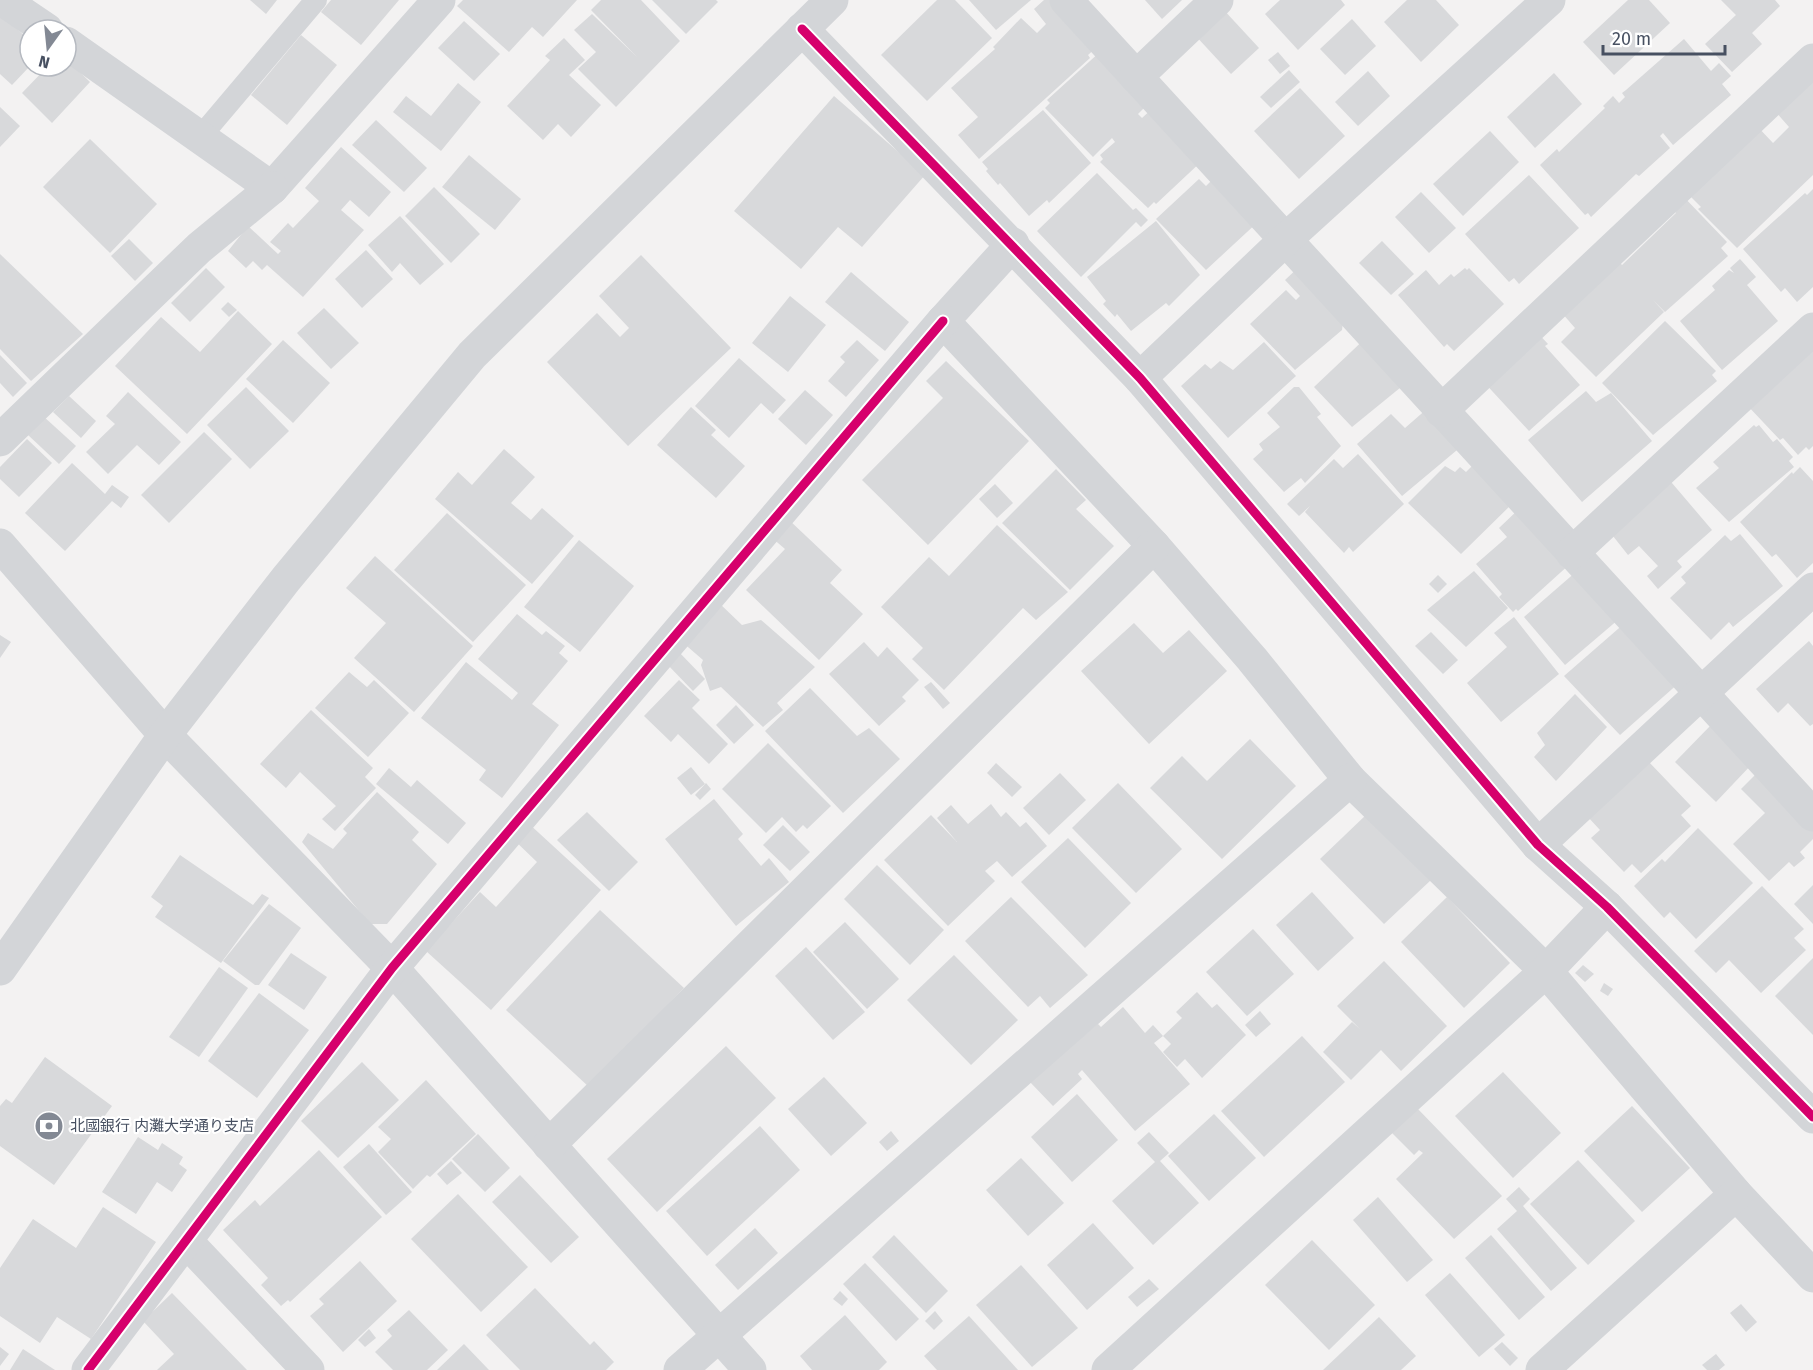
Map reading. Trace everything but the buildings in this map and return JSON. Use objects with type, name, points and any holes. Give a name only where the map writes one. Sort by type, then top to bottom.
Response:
[{"type":"street","points":[[3,0],[29,18]]},
{"type":"street","points":[[0,440],[199,248],[272,188],[438,0]]},
{"type":"street","points":[[0,969],[165,735],[286,579],[472,355],[832,0]]},
{"type":"street","points":[[1066,0],[1440,411],[1813,814]]},
{"type":"street","points":[[1136,77],[1217,0]]},
{"type":"street","points":[[1140,378],[1285,240],[1549,0]]},
{"type":"street","points":[[802,29],[1013,244],[1140,378],[1538,845],[1607,907],[1813,1117]]},
{"type":"street","points":[[78,51],[272,188]]},
{"type":"street","points":[[1440,411],[1813,60]]},
{"type":"street","points":[[88,1370],[392,968],[943,321],[1013,244]]},
{"type":"street","points":[[943,321],[1154,546],[1252,659],[1350,780],[1546,971],[1736,1194],[1813,1276]]},
{"type":"street","points":[[1572,554],[1813,329]]},
{"type":"street","points":[[0,545],[165,735],[392,968],[750,1370]]},
{"type":"street","points":[[549,1145],[1154,546]]},
{"type":"street","points":[[1538,845],[1813,589]]},
{"type":"street","points":[[680,1370],[717,1335],[1350,780]]},
{"type":"street","points":[[1108,1370],[1546,971],[1607,907]]},
{"type":"street","points":[[1542,1370],[1736,1194]]},
{"type":"street","points":[[186,1241],[308,1370]]},
{"type":"lane","points":[[201,136],[316,0]]},
{"type":"cycle path","points":[[802,29],[1140,378],[1538,845],[1607,907],[1813,1117]]},
{"type":"cycle path","points":[[88,1370],[392,968],[943,321]]},
{"type":"place","name":"北國銀行 内灘大学通り支店","points":[[49,1126]]}]
